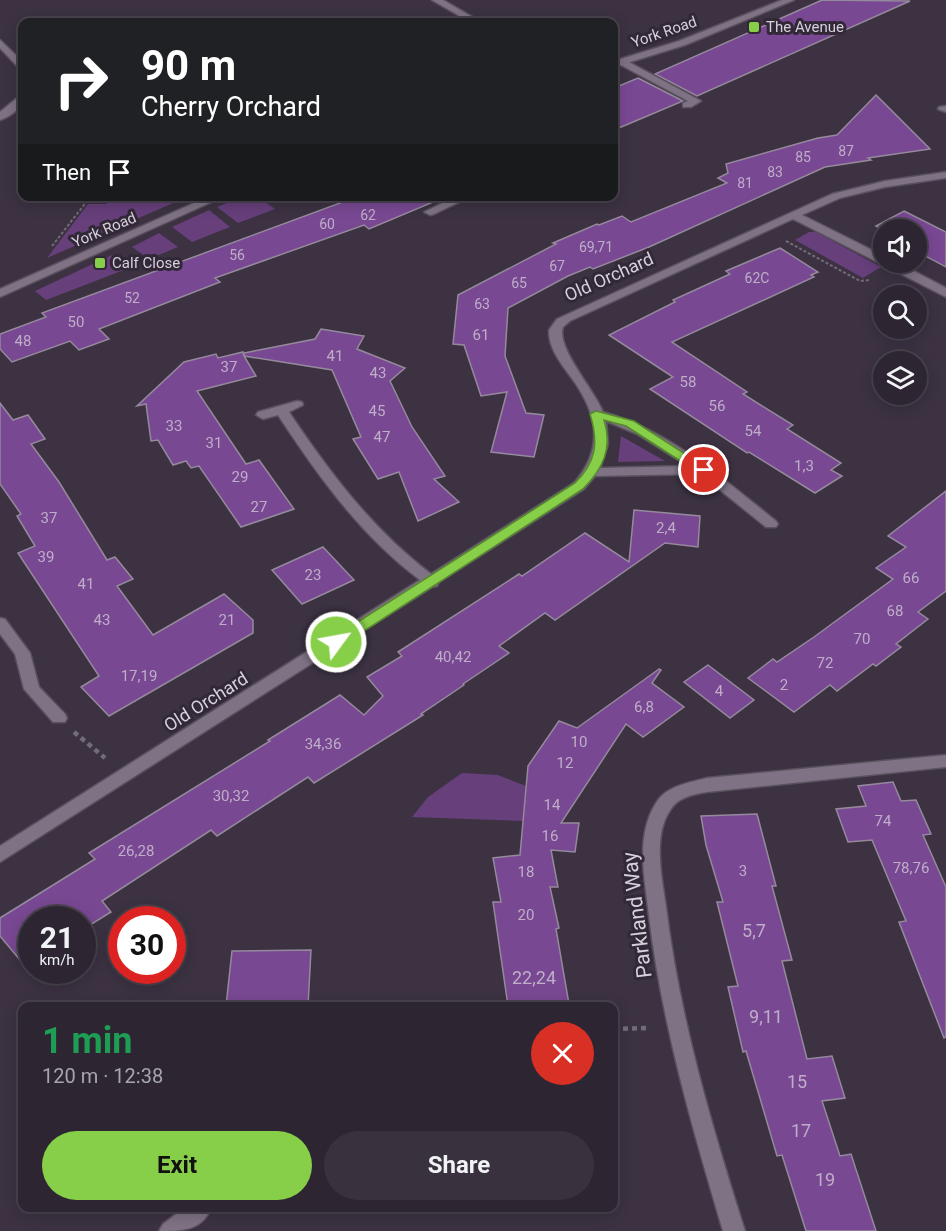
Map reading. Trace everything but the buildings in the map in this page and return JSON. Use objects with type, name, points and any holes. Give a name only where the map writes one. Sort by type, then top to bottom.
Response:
[{"type":"street","points":[[436,0],[469,18]]},
{"type":"street","name":"York Road","points":[[618,63],[693,39],[790,0]]},
{"type":"street","points":[[0,43],[18,62]]},
{"type":"street","points":[[618,63],[696,100],[687,105]]},
{"type":"street","points":[[0,117],[18,103]]},
{"type":"street","name":"Old Orchard","points":[[0,855],[432,582],[579,486],[593,472],[602,444],[601,431],[589,395],[563,358],[554,335],[556,326],[566,318],[793,214],[858,189],[946,175]]},
{"type":"street","name":"York Road","points":[[0,294],[209,201]]},
{"type":"street","points":[[430,212],[455,201]]},
{"type":"street","points":[[793,214],[873,256]]},
{"type":"street","points":[[907,273],[946,293]]},
{"type":"street","points":[[263,416],[297,405]]},
{"type":"street","points":[[281,410],[321,469],[372,531],[398,556],[432,582]]},
{"type":"street","points":[[596,414],[630,424],[704,470],[771,524]]},
{"type":"street","points":[[593,472],[704,470]]},
{"type":"street","points":[[0,623],[22,653],[32,689],[59,718]]},
{"type":"street","name":"Parkland Way","points":[[734,1231],[692,1096],[675,1027],[660,938],[650,843],[664,803],[686,790],[707,785],[946,761]]},
{"type":"street","points":[[170,1231],[196,1212]]},
{"type":"path","points":[[51,247],[87,201]]},
{"type":"path","points":[[59,718],[126,777]]},
{"type":"path","points":[[618,1029],[675,1027]]},
{"type":"shaded area","points":[[111,201],[178,201],[47,258],[88,204],[106,204]]},
{"type":"shaded area","points":[[232,201],[264,201],[275,209],[238,223],[217,207]]},
{"type":"shaded area","points":[[209,210],[230,227],[192,242],[172,227]]},
{"type":"shaded area","points":[[809,232],[816,232],[873,263],[873,272],[863,278],[795,240]]},
{"type":"shaded area","points":[[159,233],[178,247],[149,259],[132,247]]},
{"type":"shaded area","points":[[112,255],[129,268],[46,300],[35,291]]},
{"type":"shaded area","points":[[621,436],[665,461],[618,462]]},
{"type":"shaded area","points":[[462,773],[498,775],[526,786],[523,821],[412,817],[428,797]]},
{"type":"place","name":"The Avenue","points":[[754,27]]},
{"type":"place","name":"Calf Close","points":[[100,263]]},
{"type":"route","points":[[336,642],[579,486],[593,472],[602,444],[596,414],[630,424],[704,470]]}]
